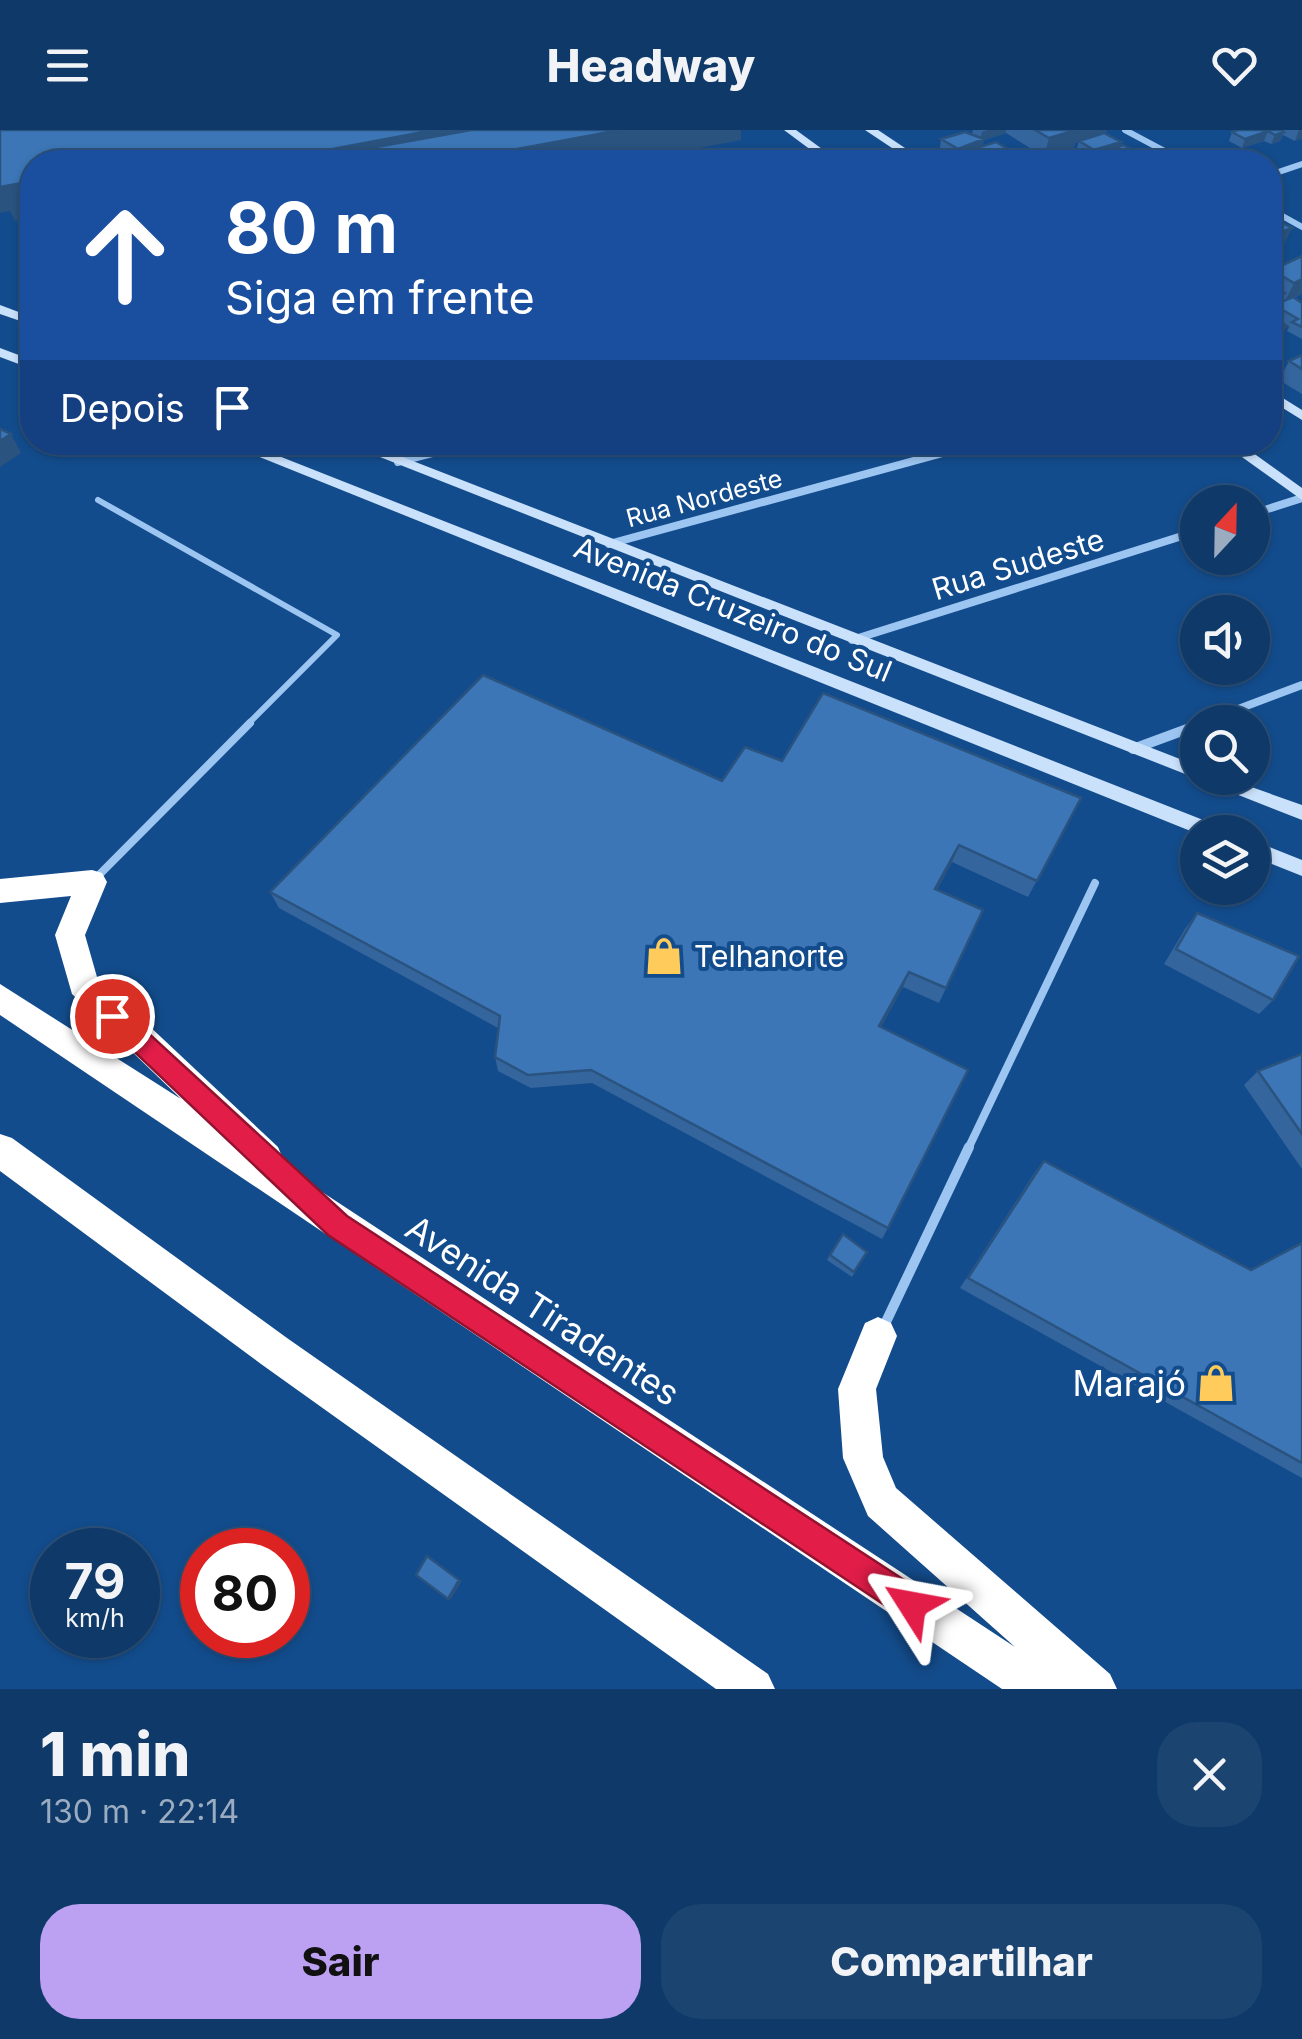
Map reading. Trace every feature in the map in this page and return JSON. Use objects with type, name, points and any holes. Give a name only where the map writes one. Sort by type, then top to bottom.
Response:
[{"type":"highway","points":[[0,891],[92,882],[70,936],[82,984],[337,1225]]},
{"type":"highway","name":"Avenida Tiradentes","points":[[0,998],[1040,1689]]},
{"type":"highway","points":[[0,1150],[274,1351],[753,1689]]},
{"type":"highway","points":[[878,1336],[857,1389],[863,1458],[882,1502],[1096,1689]]},
{"type":"street","points":[[789,130],[817,150]]},
{"type":"street","points":[[870,130],[901,150]]},
{"type":"street","points":[[1125,130],[1162,150]]},
{"type":"street","name":"Avenida Cruzeiro do Sul","points":[[263,455],[1180,819]]},
{"type":"street","name":"Avenida Cruzeiro do Sul","points":[[381,455],[1180,767]]},
{"type":"street","points":[[398,462],[425,455]]},
{"type":"street","name":"Rua Nordeste","points":[[608,544],[935,455]]},
{"type":"street","points":[[1246,455],[1302,496]]},
{"type":"street","points":[[1270,508],[1302,496]]},
{"type":"street","name":"Rua Sudeste","points":[[852,640],[1180,537]]},
{"type":"street","points":[[1250,705],[1302,685]]},
{"type":"street","points":[[1132,750],[1180,732]]},
{"type":"street","points":[[1253,795],[1302,813]]},
{"type":"street","points":[[1270,855],[1302,868]]},
{"type":"lane","points":[[92,882],[337,634],[98,500]]},
{"type":"lane","points":[[878,1336],[916,1266],[1095,883]]},
{"type":"building","points":[[0,130],[434,130],[327,150],[20,150],[20,183],[0,187]]},
{"type":"building","points":[[471,130],[620,130],[512,150],[360,150]]},
{"type":"building","points":[[1035,130],[1076,130],[1049,138]]},
{"type":"building","points":[[1281,130],[1284,132],[1275,135],[1268,131],[1245,139],[1232,132]]},
{"type":"building","points":[[965,132],[984,139],[958,149],[941,139]]},
{"type":"building","points":[[1104,133],[1121,142],[1094,150],[1079,141]]},
{"type":"building","points":[[996,142],[1009,150],[970,150]]},
{"type":"building","points":[[1302,256],[1302,279],[1294,283],[1282,276],[1282,265]]},
{"type":"building","points":[[1293,297],[1302,303],[1302,327],[1292,322],[1298,319],[1282,310],[1282,302]]},
{"type":"building","points":[[1302,355],[1302,369],[1289,361]]},
{"type":"building","points":[[0,429],[11,434],[0,441]]},
{"type":"building","name":"Telhanorte","points":[[483,675],[722,781],[745,747],[782,761],[823,693],[1081,798],[1037,881],[959,845],[935,889],[983,910],[946,988],[909,972],[879,1026],[968,1070],[888,1228],[591,1070],[528,1075],[495,1057],[500,1016],[270,892]]},
{"type":"building","points":[[1197,913],[1299,956],[1273,1000],[1176,949]]},
{"type":"building","points":[[1302,1054],[1302,1134],[1258,1071]]},
{"type":"building","name":"Marajó","points":[[1044,1161],[1251,1270],[1302,1243],[1302,1463],[968,1278]]},
{"type":"building","points":[[843,1234],[867,1252],[854,1272],[830,1255]]},
{"type":"building","points":[[427,1556],[459,1580],[448,1599],[416,1575]]},
{"type":"place","name":"Telhanorte","points":[[664,956]]},
{"type":"place","name":"Marajó","points":[[1216,1383]]},
{"type":"route","points":[[112,1016],[337,1225],[912,1605]]}]
